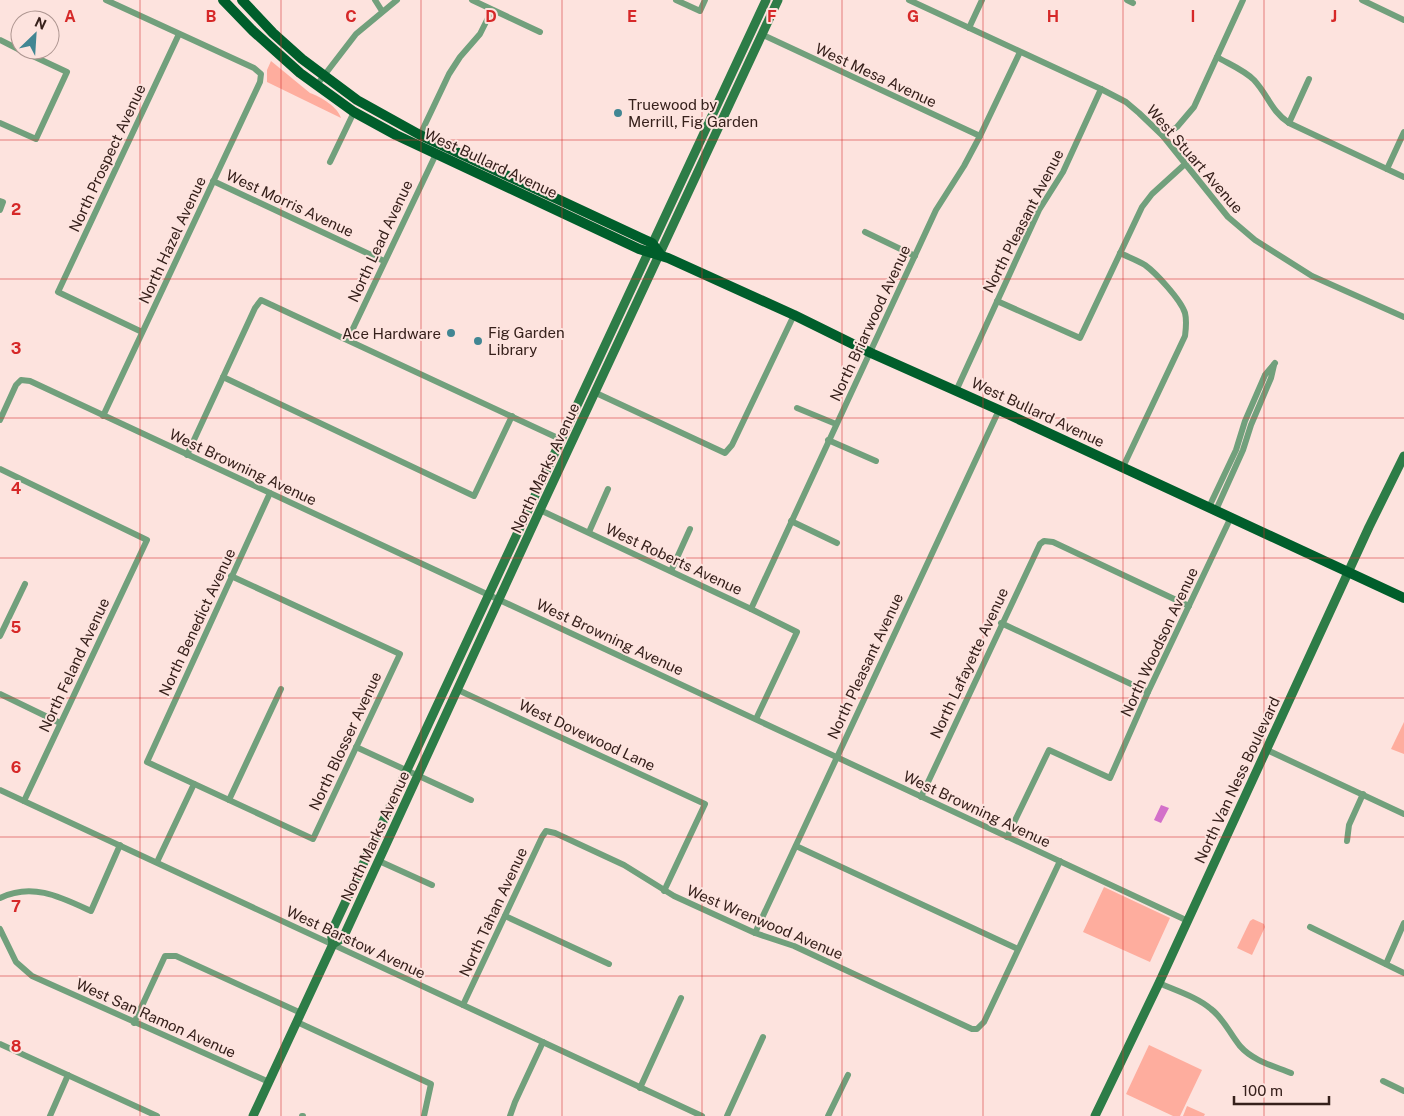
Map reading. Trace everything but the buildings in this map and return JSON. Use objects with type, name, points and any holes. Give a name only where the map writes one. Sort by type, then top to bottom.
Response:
[{"type":"main road","name":"West Bullard Avenue","points":[[224,0],[253,32],[316,86],[354,112],[436,154],[650,248]]},
{"type":"main road","name":"West Bullard Avenue","points":[[242,0],[273,33],[324,76],[382,116],[551,196],[660,254],[1404,598]]},
{"type":"main road","name":"North Marks Avenue","points":[[333,944],[331,933],[766,0]]},
{"type":"main road","points":[[763,35],[760,27],[772,0]]},
{"type":"main road","name":"North Marks Avenue","points":[[254,1116],[333,944],[343,938],[498,600],[778,0]]},
{"type":"main road","points":[[701,165],[700,157],[718,115],[717,104]]},
{"type":"main road","points":[[354,112],[363,111],[375,117],[382,116]]},
{"type":"main road","points":[[534,198],[548,201],[551,196]]},
{"type":"main road","points":[[591,402],[588,395],[594,381],[593,370]]},
{"type":"main road","points":[[553,482],[552,473],[563,444],[560,439]]},
{"type":"main road","name":"North Van Ness Boulevard","points":[[1096,1116],[1160,983],[1369,527],[1404,456]]},
{"type":"street","points":[[106,0],[179,34]]},
{"type":"street","points":[[375,0],[382,11]]},
{"type":"street","points":[[316,86],[356,34],[397,0]]},
{"type":"street","points":[[472,0],[540,32]]},
{"type":"street","points":[[676,0],[700,11],[705,0]]},
{"type":"street","name":"West Stuart Avenue","points":[[909,0],[1126,102],[1163,136],[1228,217],[1255,240],[1312,276],[1404,317]]},
{"type":"street","points":[[969,28],[982,0]]},
{"type":"street","points":[[1126,0],[1134,3]]},
{"type":"street","points":[[1163,136],[1177,127],[1194,107],[1243,0]]},
{"type":"street","points":[[1362,0],[1404,20]]},
{"type":"street","points":[[420,134],[449,74],[460,57],[480,34],[492,10]]},
{"type":"street","name":"North Hazel Avenue","points":[[103,416],[260,82],[261,74],[254,68],[179,34]]},
{"type":"street","name":"North Prospect Avenue","points":[[142,332],[58,292],[179,34]]},
{"type":"street","name":"West Mesa Avenue","points":[[763,35],[980,136]]},
{"type":"street","name":"North Briarwood Avenue","points":[[751,609],[828,440],[871,353],[945,193],[964,166],[980,136],[1020,52]]},
{"type":"street","points":[[1217,58],[1249,75],[1276,113],[1289,123],[1404,177]]},
{"type":"street","points":[[0,123],[36,139],[67,72],[41,60]]},
{"type":"street","points":[[1289,123],[1309,79]]},
{"type":"street","name":"North Pleasant Avenue","points":[[956,391],[1039,210],[1063,172],[1100,89]]},
{"type":"street","points":[[330,162],[354,112]]},
{"type":"street","points":[[1387,169],[1404,132]]},
{"type":"street","name":"North Lead Avenue","points":[[348,340],[436,154]]},
{"type":"street","points":[[997,301],[1080,338],[1147,200],[1185,164]]},
{"type":"street","name":"West Morris Avenue","points":[[213,181],[384,261]]},
{"type":"street","points":[[0,210],[2,202]]},
{"type":"street","points":[[865,232],[915,256]]},
{"type":"street","points":[[1120,253],[1146,266],[1156,275],[1182,304],[1187,324],[1185,336],[1123,467]]},
{"type":"street","points":[[187,455],[261,300],[560,439]]},
{"type":"street","points":[[596,393],[725,453],[732,445],[794,315]]},
{"type":"street","points":[[223,377],[474,496],[512,416]]},
{"type":"street","name":"West Browning Avenue","points":[[0,420],[16,385],[21,380],[30,381],[1188,921]]},
{"type":"street","points":[[1212,508],[1235,460],[1261,392]]},
{"type":"street","points":[[797,408],[836,424]]},
{"type":"street","name":"North Pleasant Avenue","points":[[755,933],[999,410]]},
{"type":"street","points":[[828,440],[876,461]]},
{"type":"street","name":"North Feland Avenue","points":[[0,469],[147,540],[24,800]]},
{"type":"street","points":[[589,532],[608,489]]},
{"type":"street","name":"North Benedict Avenue","points":[[194,784],[146,762],[270,493]]},
{"type":"street","name":"West Roberts Avenue","points":[[540,510],[797,632],[756,719]]},
{"type":"street","name":"North Woodson Avenue","points":[[1007,836],[1049,750],[1110,778],[1148,692],[1231,517]]},
{"type":"street","points":[[791,521],[837,543]]},
{"type":"street","points":[[671,571],[690,528]]},
{"type":"street","name":"North Lafayette Avenue","points":[[921,797],[1037,547],[1044,541],[1053,542],[1189,606]]},
{"type":"street","name":"North Blosser Avenue","points":[[229,800],[313,839],[400,654],[231,576]]},
{"type":"street","points":[[0,636],[26,584]]},
{"type":"street","points":[[1001,623],[1148,692]]},
{"type":"street","points":[[157,862],[194,784],[229,800],[281,690]]},
{"type":"street","name":"West Dovewood Lane","points":[[458,690],[705,804],[664,891]]},
{"type":"street","points":[[0,694],[60,722]]},
{"type":"street","points":[[356,747],[471,800]]},
{"type":"street","points":[[1267,750],[1404,814]]},
{"type":"street","name":"West Barstow Avenue","points":[[0,790],[702,1116]]},
{"type":"street","points":[[1347,841],[1349,825],[1363,794]]},
{"type":"street","name":"West Wrenwood Avenue","points":[[546,831],[555,833],[624,865],[664,891],[755,933],[794,946],[968,1027],[977,1029],[984,1022],[1018,949]]},
{"type":"street","name":"North Tahan Avenue","points":[[463,1005],[546,831]]},
{"type":"street","points":[[0,898],[21,892],[42,892],[61,897],[90,911],[120,845]]},
{"type":"street","points":[[796,846],[1018,949],[1060,861]]},
{"type":"street","points":[[379,861],[432,885]]},
{"type":"street","points":[[506,916],[610,964]]},
{"type":"street","points":[[1386,964],[1404,923]]},
{"type":"street","points":[[1310,927],[1404,973]]},
{"type":"street","name":"West San Ramon Avenue","points":[[0,930],[16,962],[32,976],[269,1082]]},
{"type":"street","points":[[134,1023],[165,956],[176,956],[301,1013]]},
{"type":"street","points":[[1160,983],[1211,1009],[1218,1015],[1241,1048],[1257,1060],[1291,1073]]},
{"type":"street","points":[[640,1088],[681,998]]},
{"type":"street","points":[[297,1022],[431,1084],[424,1116]]},
{"type":"street","points":[[727,1116],[763,1037]]},
{"type":"street","points":[[510,1116],[543,1042]]},
{"type":"street","points":[[0,1044],[145,1113],[157,1116]]},
{"type":"street","points":[[50,1116],[68,1075]]},
{"type":"street","points":[[828,1116],[848,1075]]},
{"type":"street","points":[[1383,1082],[1404,1091]]},
{"type":"shaded area","points":[[271,61],[310,93],[333,106],[341,118],[267,82],[267,70]]},
{"type":"shaded area","points":[[1404,722],[1404,754],[1391,749]]},
{"type":"shaded area","points":[[1161,805],[1169,808],[1161,823],[1154,820]]},
{"type":"shaded area","points":[[1104,887],[1170,918],[1150,962],[1083,932]]},
{"type":"shaded area","points":[[1253,919],[1264,924],[1265,927],[1252,955],[1237,948],[1250,921]]},
{"type":"shaded area","points":[[1149,1045],[1202,1070],[1180,1116],[1173,1116],[1126,1094]]},
{"type":"shaded area","points":[[1187,1106],[1205,1114],[1204,1116],[1183,1116]]},
{"type":"place","name":"Truewood by Merrill, Fig Garden","points":[[618,113]]},
{"type":"place","name":"Ace Hardware","points":[[451,333]]},
{"type":"place","name":"Fig Garden Library","points":[[478,341]]}]
